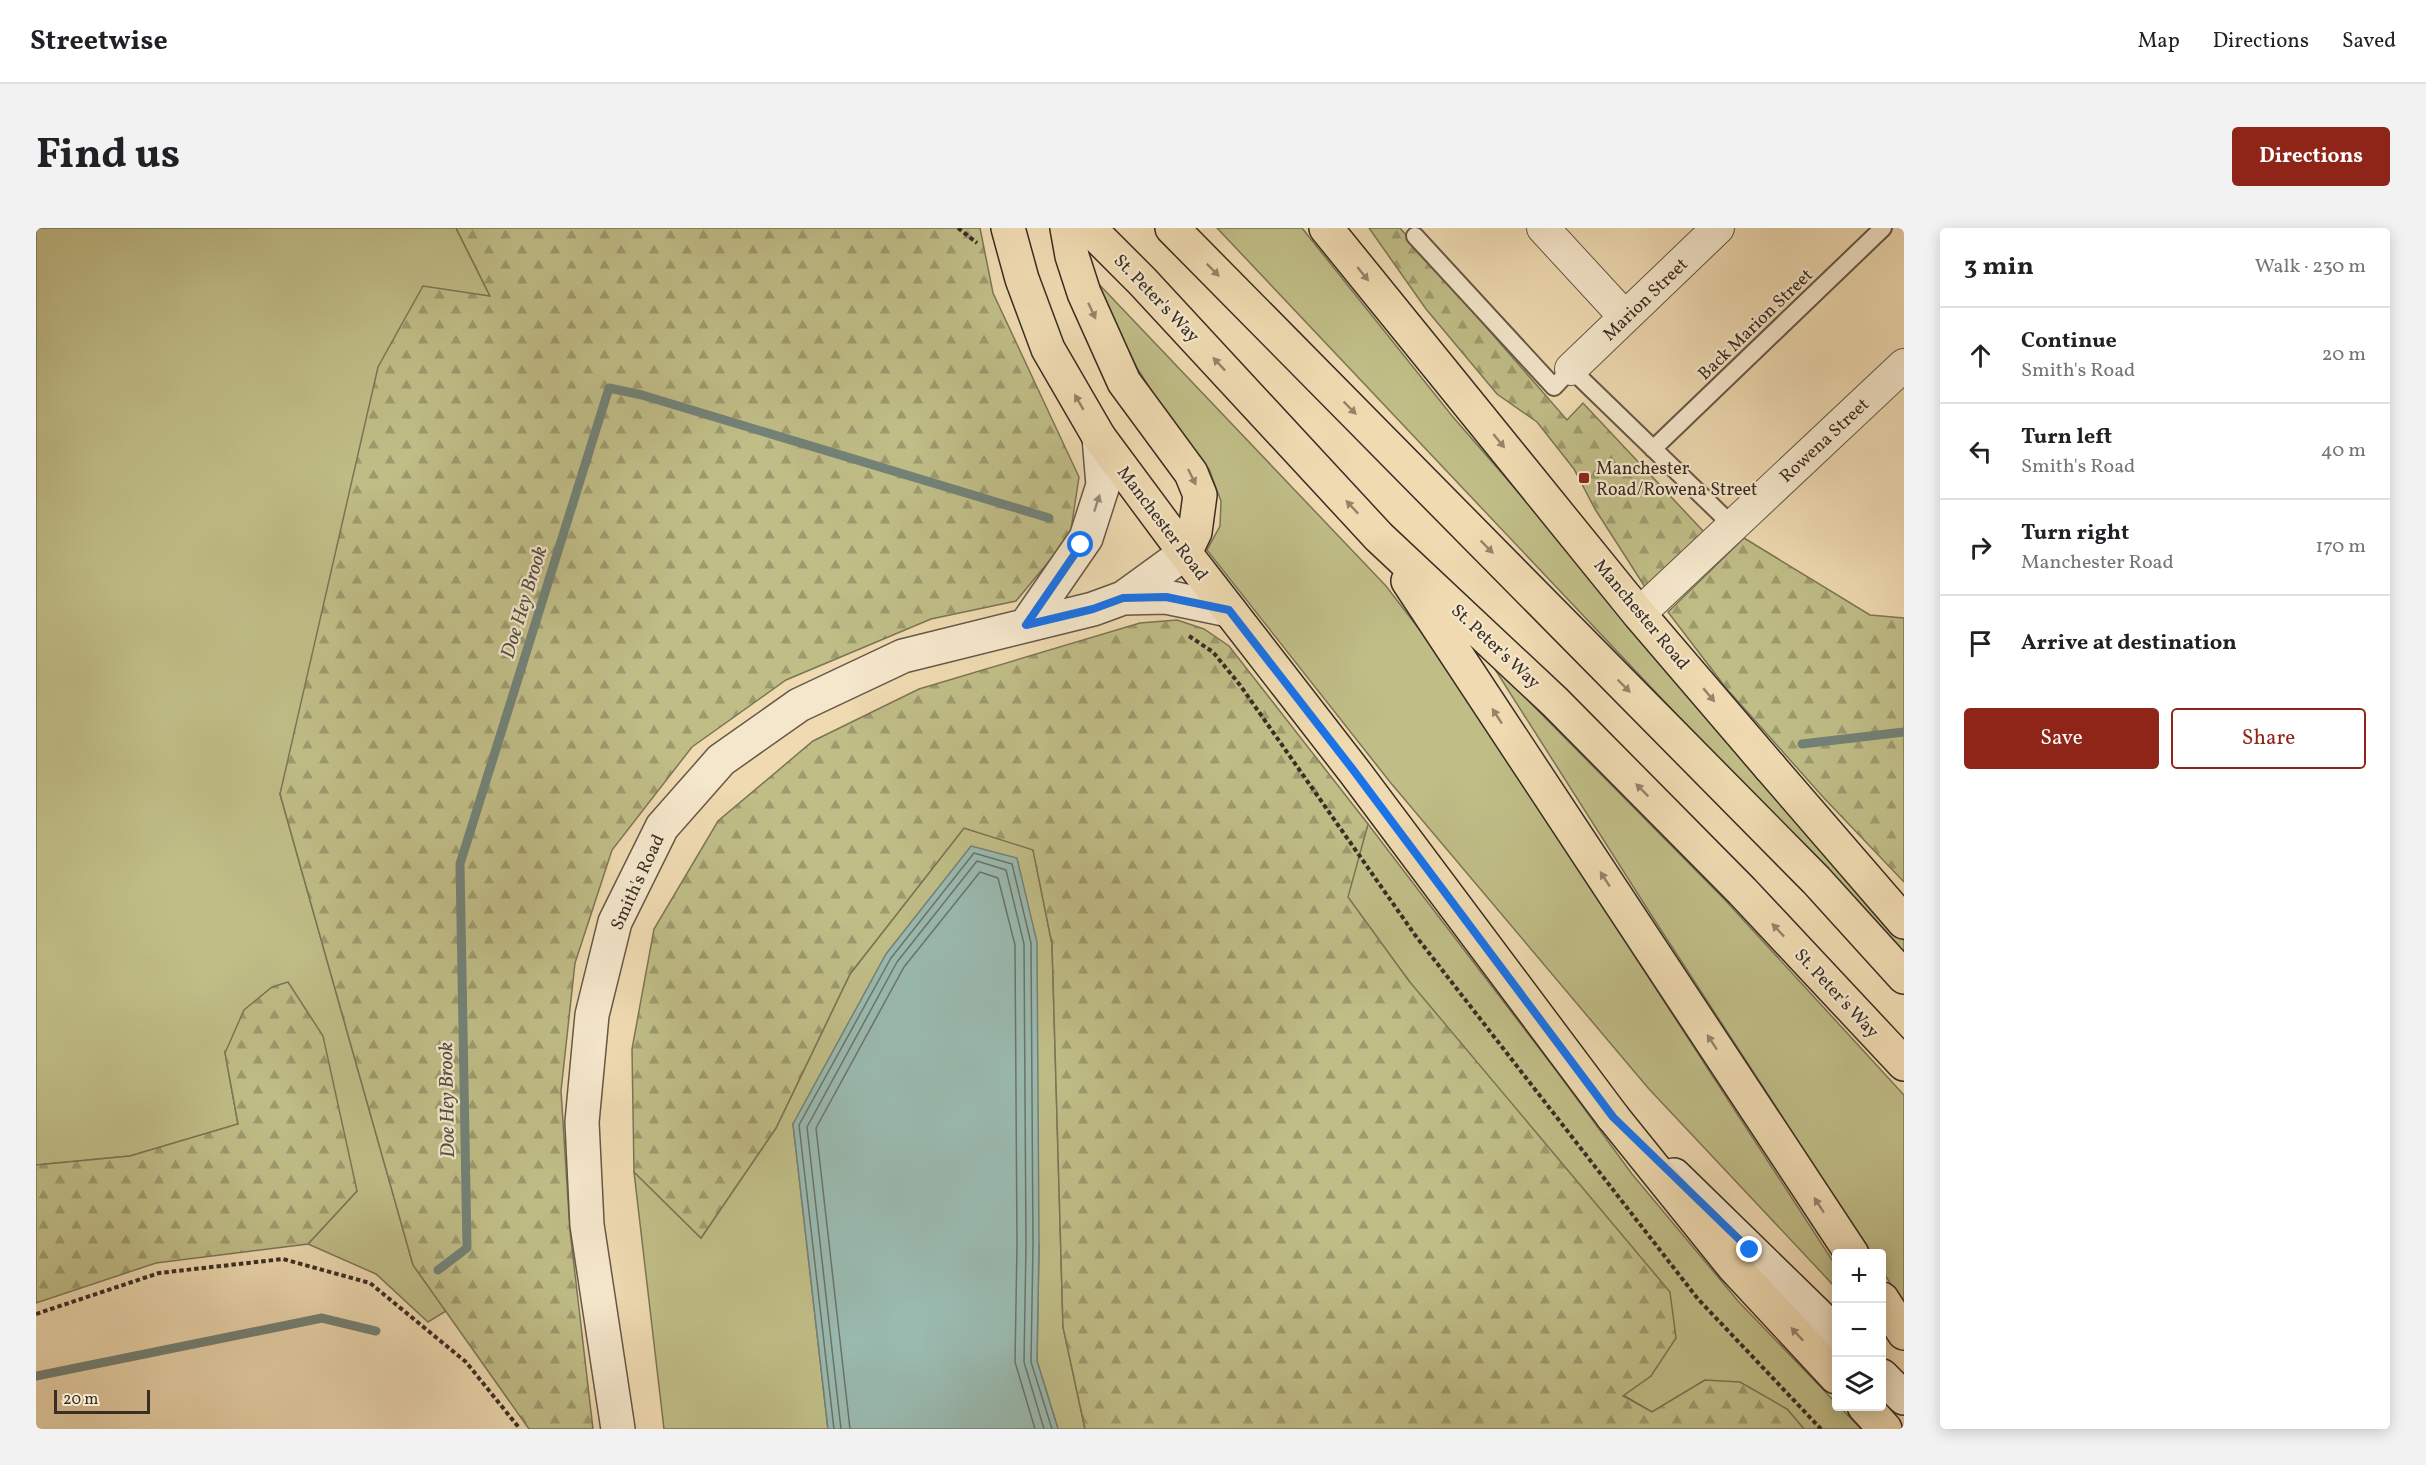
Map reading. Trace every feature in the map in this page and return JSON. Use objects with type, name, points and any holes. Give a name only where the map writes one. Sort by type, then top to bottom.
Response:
[{"type":"main road","name":"Manchester Road","points":[[1008,228],[1022,279],[1048,349],[1099,437],[1185,553],[1354,771],[1613,1117]]},
{"type":"main road","points":[[1067,228],[1072,256],[1084,293],[1124,382],[1191,473],[1200,495],[1195,532],[1185,553]]},
{"type":"main road","name":"St. Peter's Way","points":[[1089,228],[1142,281],[1379,537],[1555,702],[1742,891],[1904,1064]]},
{"type":"main road","points":[[1172,228],[1816,880],[1904,977]]},
{"type":"main road","name":"Manchester Road","points":[[1326,228],[1639,614],[1770,767]]},
{"type":"main road","points":[[1379,537],[1849,1249]]},
{"type":"main road","points":[[1770,767],[1904,922]]},
{"type":"main road","points":[[1613,1117],[1733,1266],[1832,1373]]},
{"type":"main road","points":[[1884,1303],[1904,1333]]},
{"type":"main road","points":[[1868,1411],[1885,1429]]},
{"type":"street","name":"Marion Street","points":[[1571,369],[1718,228]]},
{"type":"street","points":[[1555,232],[1625,317]]},
{"type":"street","name":"Rowena Street","points":[[1639,614],[1904,364]]},
{"type":"street","points":[[1026,625],[1086,538],[1103,485],[1099,437]]},
{"type":"street","name":"Smith's Road","points":[[618,1429],[587,1226],[582,1122],[592,1015],[615,922],[662,828],[721,760],[799,705],[903,656],[1093,609],[1123,598],[1185,553]]},
{"type":"street","name":"Smith's Road","points":[[1123,598],[1166,597],[1229,610]]},
{"type":"street","name":"Manchester Road","points":[[1770,767],[1904,905]]},
{"type":"street","name":"Manchester Road","points":[[1613,1117],[1832,1329]]},
{"type":"street","points":[[1886,1381],[1904,1398]]},
{"type":"lane","name":"Back Marion Street","points":[[1653,449],[1883,228]]},
{"type":"lane","points":[[1415,236],[1554,387],[1571,369],[1733,526]]},
{"type":"path","points":[[1184,633],[1212,652],[1240,685],[1415,935],[1698,1299],[1821,1429]]},
{"type":"path","points":[[36,1314],[159,1274],[283,1259],[370,1283],[466,1362],[520,1429]]},
{"type":"green space","points":[[36,228],[456,228],[490,296],[280,794],[413,1265],[446,1311],[428,1322],[376,1274],[308,1244],[357,1191],[225,1052],[238,1124],[130,1156],[36,1165]]},
{"type":"green space","points":[[456,228],[980,228],[993,293],[1079,477],[1070,536],[1016,601],[931,619],[786,680],[692,747],[612,850],[575,963],[561,1091],[570,1231],[593,1429],[529,1429],[413,1265],[280,794],[378,367],[423,286],[490,296]]},
{"type":"green space","points":[[1217,228],[1302,228],[1453,417],[1904,936],[1904,955]]},
{"type":"green space","points":[[1369,228],[1400,228],[1567,420],[1583,403],[1704,532],[1645,587],[1595,509],[1574,469],[1537,422],[1497,394],[1426,309]]},
{"type":"green space","points":[[1094,279],[1386,586],[1439,655],[1832,1260],[1832,1284],[1649,1089],[1390,782],[1207,550],[1220,526],[1221,501],[1209,469],[1174,426],[1137,368]]},
{"type":"green space","points":[[1744,538],[1870,615],[1904,618],[1904,882],[1823,797],[1726,688],[1668,612]]},
{"type":"green space","points":[[1177,620],[1204,629],[1229,646],[1368,824],[1348,897],[1409,981],[1670,1292],[1676,1338],[1651,1376],[1623,1396],[1652,1412],[1705,1380],[1740,1382],[1787,1409],[1804,1429],[1085,1429],[1063,1327],[1052,944],[1033,850],[964,828],[850,974],[776,1128],[701,1238],[634,1172],[632,1049],[654,929],[718,821],[813,741],[919,689],[1140,623]]},
{"type":"green space","points":[[1491,663],[1725,900],[1904,1095],[1904,1306],[1886,1277],[1886,1249],[1868,1249]]},
{"type":"green space","points":[[1368,824],[1632,1174],[1738,1301],[1832,1399],[1832,1411],[1844,1411],[1861,1429],[1804,1429],[1787,1409],[1705,1380],[1652,1412],[1623,1395],[1651,1376],[1409,981],[1347,897]]},
{"type":"green space","points":[[964,828],[1033,849],[1052,944],[1063,1327],[1085,1429],[1058,1429],[1037,1361],[1039,1245],[793,1124],[828,1429],[664,1429],[634,1172],[701,1238],[776,1128],[850,974]]},
{"type":"green space","points":[[288,982],[323,1036],[357,1191],[308,1244],[156,1263],[36,1303],[36,1165],[130,1156],[238,1124],[225,1053],[244,1010],[272,987]]},
{"type":"water","points":[[971,846],[1017,858],[1037,942],[1039,1245],[1037,1361],[1058,1429],[828,1429],[793,1124],[886,954]]},
{"type":"waterway","name":"Doe Hey Brook","points":[[438,1270],[467,1248],[460,864],[609,388],[642,395],[1049,518]]},
{"type":"waterway","name":"Doe Hey Brook","points":[[1802,744],[1904,732]]},
{"type":"waterway","points":[[36,1376],[322,1318],[376,1331]]},
{"type":"place","name":"Manchester Road/Rowena Street","points":[[1584,478]]},
{"type":"route","points":[[1081,545],[1026,625],[1093,609],[1123,598],[1166,597],[1229,610],[1354,771],[1613,1117],[1750,1250]]}]
